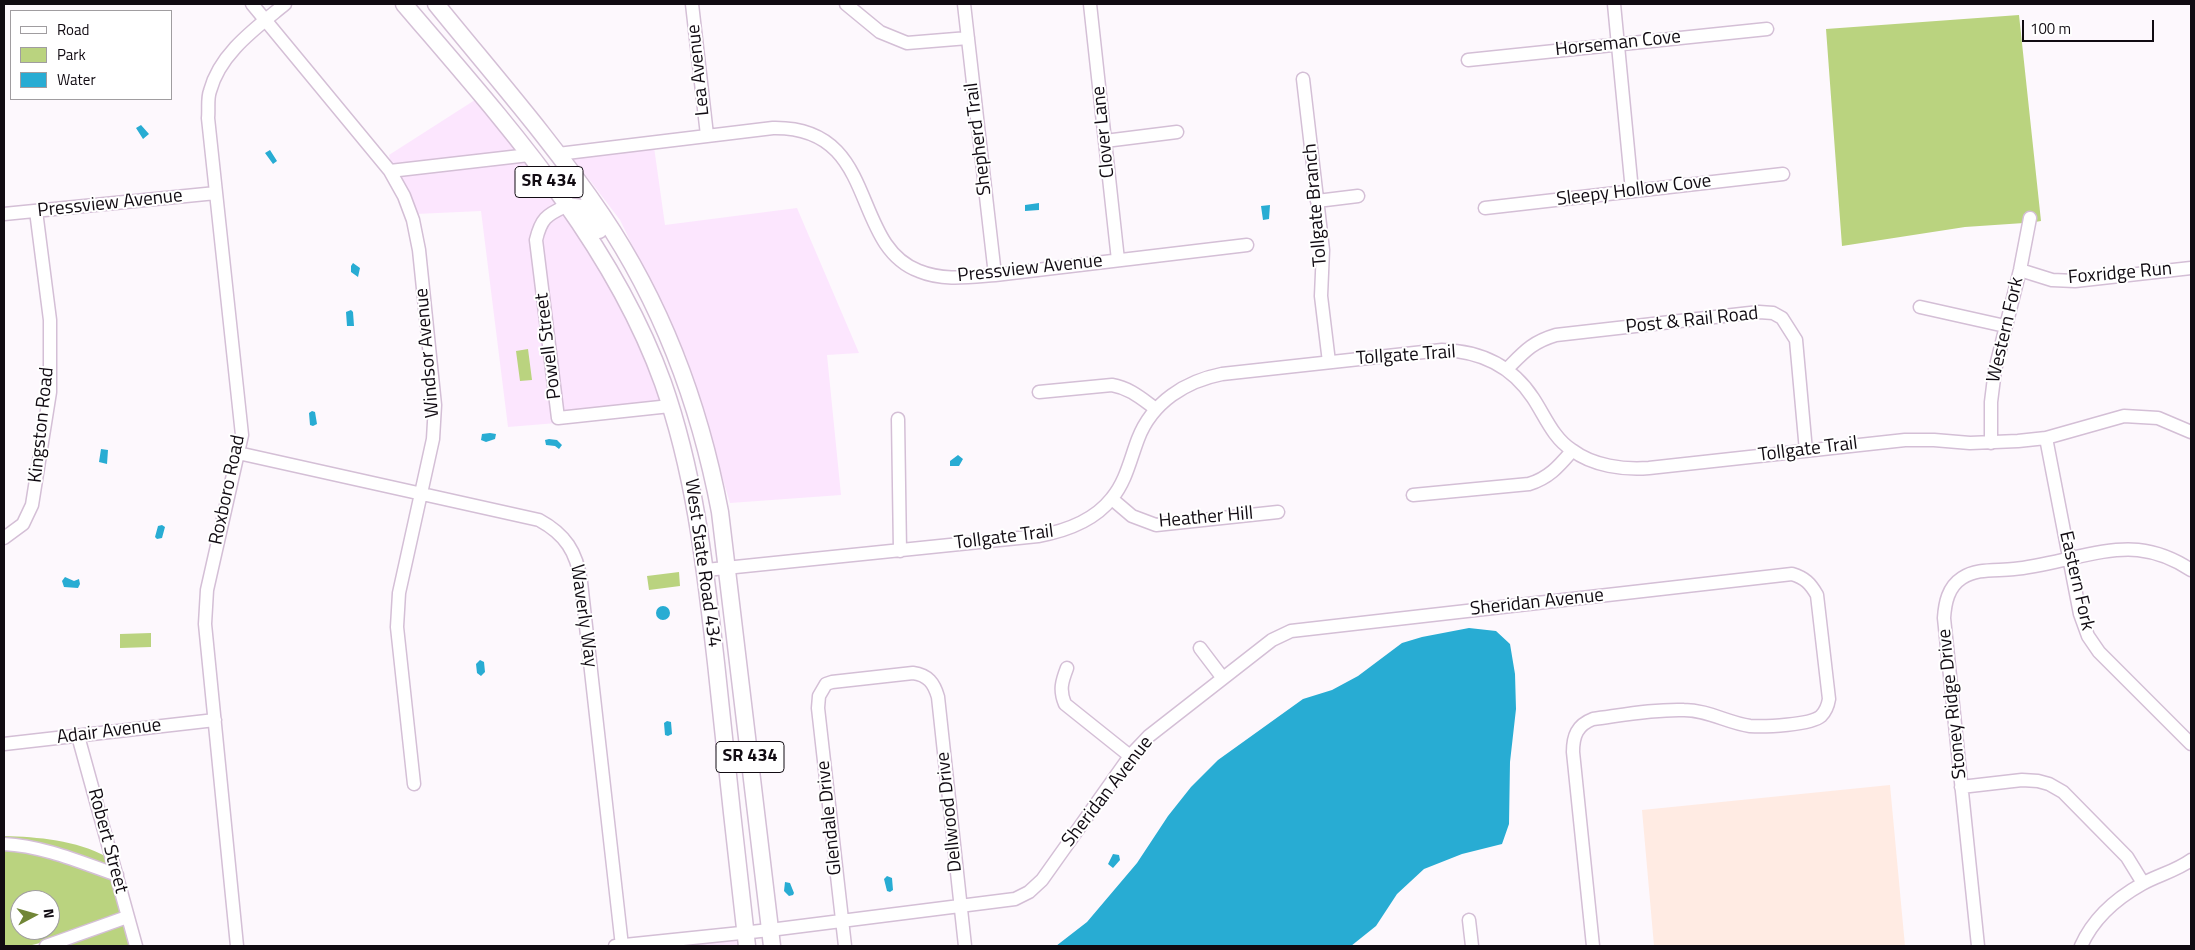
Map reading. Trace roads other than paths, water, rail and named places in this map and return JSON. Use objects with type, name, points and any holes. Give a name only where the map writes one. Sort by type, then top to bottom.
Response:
[{"type":"main road","name":"West State Road 434","points":[[404,4],[485,99],[591,240],[620,290],[662,382],[691,482],[706,570],[747,940]]},
{"type":"main road","name":"SR 434","points":[[436,4],[558,154],[605,220],[641,280],[672,346],[700,426],[716,489],[728,568],[771,938]]},
{"type":"main road","points":[[485,99],[503,110],[529,142],[545,154],[558,154]]},
{"type":"main road","points":[[566,206],[582,208],[588,214],[624,270],[641,280]]},
{"type":"street","name":"Windsor Avenue","points":[[252,4],[390,171],[404,196],[413,220],[419,250],[435,406],[433,439],[400,592],[397,627],[414,784]]},
{"type":"street","name":"Roxboro Road","points":[[237,946],[205,624],[205,606],[242,435],[208,118],[209,92],[224,61],[265,20],[285,4]]},
{"type":"street","name":"Lea Avenue","points":[[692,4],[707,136]]},
{"type":"street","points":[[846,4],[880,32],[907,43],[968,38]]},
{"type":"street","name":"Shepherd Trail","points":[[964,4],[995,275]]},
{"type":"street","name":"Clover Lane","points":[[1090,4],[1118,260]]},
{"type":"street","points":[[1614,4],[1632,191]]},
{"type":"street","name":"Horseman Cove","points":[[1468,60],[1767,29]]},
{"type":"street","name":"Tollgate Branch","points":[[1303,79],[1323,250],[1321,296],[1328,362]]},
{"type":"street","name":"Pressview Avenue","points":[[558,154],[790,127],[817,136],[833,147],[846,162],[856,178],[886,243],[907,265],[918,271],[939,277],[957,278],[995,275],[1247,245]]},
{"type":"street","points":[[1105,140],[1177,132]]},
{"type":"street","points":[[390,171],[528,155]]},
{"type":"street","name":"Sleepy Hollow Cove","points":[[1485,208],[1783,174]]},
{"type":"street","name":"Pressview Avenue","points":[[4,214],[216,193]]},
{"type":"street","points":[[1317,201],[1358,196]]},
{"type":"street","name":"Powell Street","points":[[566,206],[549,214],[539,226],[536,240],[558,418],[670,406]]},
{"type":"street","name":"Kingston Road","points":[[4,538],[23,524],[32,505],[50,392],[50,320],[36,211]]},
{"type":"street","name":"Western Fork","points":[[1991,443],[1991,402],[1995,370],[2004,326],[2020,270],[2030,218]]},
{"type":"street","name":"Foxridge Run","points":[[2020,270],[2052,280],[2075,281],[2191,268]]},
{"type":"street","points":[[1920,306],[2004,326]]},
{"type":"street","name":"Post & Rail Road","points":[[1507,369],[1528,347],[1541,339],[1556,335],[1759,312],[1773,313],[1782,318],[1796,340],[1806,451]]},
{"type":"street","name":"Tollgate Trail","points":[[706,570],[1051,534],[1077,525],[1101,510],[1112,499],[1130,466],[1139,436],[1156,409],[1171,395],[1208,377],[1442,350],[1460,351],[1480,356],[1507,369],[1522,384],[1551,428],[1572,451],[1609,466],[1637,469],[1905,440],[1991,443],[2046,438],[2124,416],[2158,418],[2191,432]]},
{"type":"street","points":[[1039,392],[1112,386],[1122,387],[1136,394],[1156,409]]},
{"type":"street","points":[[898,419],[900,551]]},
{"type":"street","name":"Eastern Fork","points":[[2046,438],[2080,614],[2088,636],[2099,652],[2191,744]]},
{"type":"street","points":[[1413,495],[1530,484],[1543,480],[1555,471],[1572,451]]},
{"type":"street","name":"Waverly Way","points":[[238,453],[539,520],[555,528],[566,540],[574,556],[582,582],[622,946]]},
{"type":"street","name":"Heather Hill","points":[[1112,499],[1132,516],[1156,525],[1278,512]]},
{"type":"street","name":"Stoney Ridge Drive","points":[[1978,946],[1944,618],[1947,596],[1953,585],[1972,572],[2014,569],[2070,560],[2115,550],[2138,550],[2159,554],[2191,570]]},
{"type":"street","name":"Sheridan Avenue","points":[[616,946],[771,938],[842,921],[1015,899],[1029,892],[1042,880],[1130,756],[1148,736],[1272,640],[1291,631],[1792,574],[1802,577],[1810,582],[1817,595],[1829,699],[1827,707],[1820,716],[1807,721],[1749,726],[1707,712],[1671,709],[1593,719],[1585,722],[1578,729],[1573,739],[1573,752],[1593,946]]},
{"type":"street","points":[[1200,648],[1222,677]]},
{"type":"street","points":[[1067,668],[1061,684],[1061,695],[1064,704],[1130,756]]},
{"type":"street","name":"Dellwood Drive","points":[[821,690],[826,684],[832,682],[913,673],[922,674],[930,680],[938,697],[965,946]]},
{"type":"street","name":"Glendale Drive","points":[[821,690],[818,696],[818,708],[845,946]]},
{"type":"street","name":"Adair Avenue","points":[[4,744],[215,720]]},
{"type":"street","name":"Robert Street","points":[[78,736],[136,946]]},
{"type":"street","points":[[1962,786],[2022,780],[2049,784],[2063,792],[2127,857],[2143,883]]},
{"type":"street","points":[[4,844],[20,845],[53,853],[117,875]]},
{"type":"street","points":[[2081,946],[2094,923],[2110,907],[2143,883],[2191,860]]},
{"type":"street","points":[[46,946],[127,917]]},
{"type":"street","points":[[1469,920],[1472,946]]},
{"type":"water","points":[[141,125],[149,134],[143,139],[136,128]]},
{"type":"water","points":[[270,150],[277,161],[273,164],[265,153]]},
{"type":"water","points":[[1039,203],[1039,210],[1025,211],[1025,205]]},
{"type":"water","points":[[1270,205],[1269,219],[1263,220],[1261,206]]},
{"type":"water","points":[[353,263],[360,268],[358,277],[351,272]]},
{"type":"water","points":[[351,310],[353,312],[354,326],[347,326],[346,312]]},
{"type":"water","points":[[315,412],[317,424],[313,426],[310,425],[309,413]]},
{"type":"water","points":[[482,434],[496,434],[495,439],[486,442],[481,440]]},
{"type":"water","points":[[545,440],[557,440],[562,445],[559,449],[555,446],[546,445]]},
{"type":"water","points":[[101,449],[108,450],[107,464],[99,462]]},
{"type":"water","points":[[958,455],[963,459],[959,466],[950,466],[950,461]]},
{"type":"water","points":[[162,525],[165,527],[162,538],[157,539],[155,537],[158,526]]},
{"type":"water","points":[[65,577],[74,581],[79,579],[80,584],[78,588],[64,587],[62,581]]},
{"type":"water","points":[[660,606],[666,606],[670,613],[666,620],[660,620],[656,616],[656,610]]},
{"type":"water","points":[[1469,628],[1496,631],[1510,644],[1515,674],[1516,709],[1510,762],[1509,824],[1502,844],[1462,854],[1424,869],[1397,894],[1376,926],[1351,946],[1056,946],[1087,922],[1137,863],[1168,816],[1191,787],[1218,760],[1303,699],[1332,690],[1358,676],[1402,643]]},
{"type":"water","points":[[480,660],[484,662],[485,672],[481,676],[477,673],[476,664]]},
{"type":"water","points":[[667,721],[671,722],[672,734],[668,736],[665,735],[664,723]]},
{"type":"water","points":[[1113,854],[1119,855],[1120,860],[1113,868],[1108,864]]},
{"type":"water","points":[[887,876],[892,878],[893,890],[890,892],[887,891],[884,879]]},
{"type":"water","points":[[785,882],[790,883],[793,895],[789,896],[784,891]]}]
